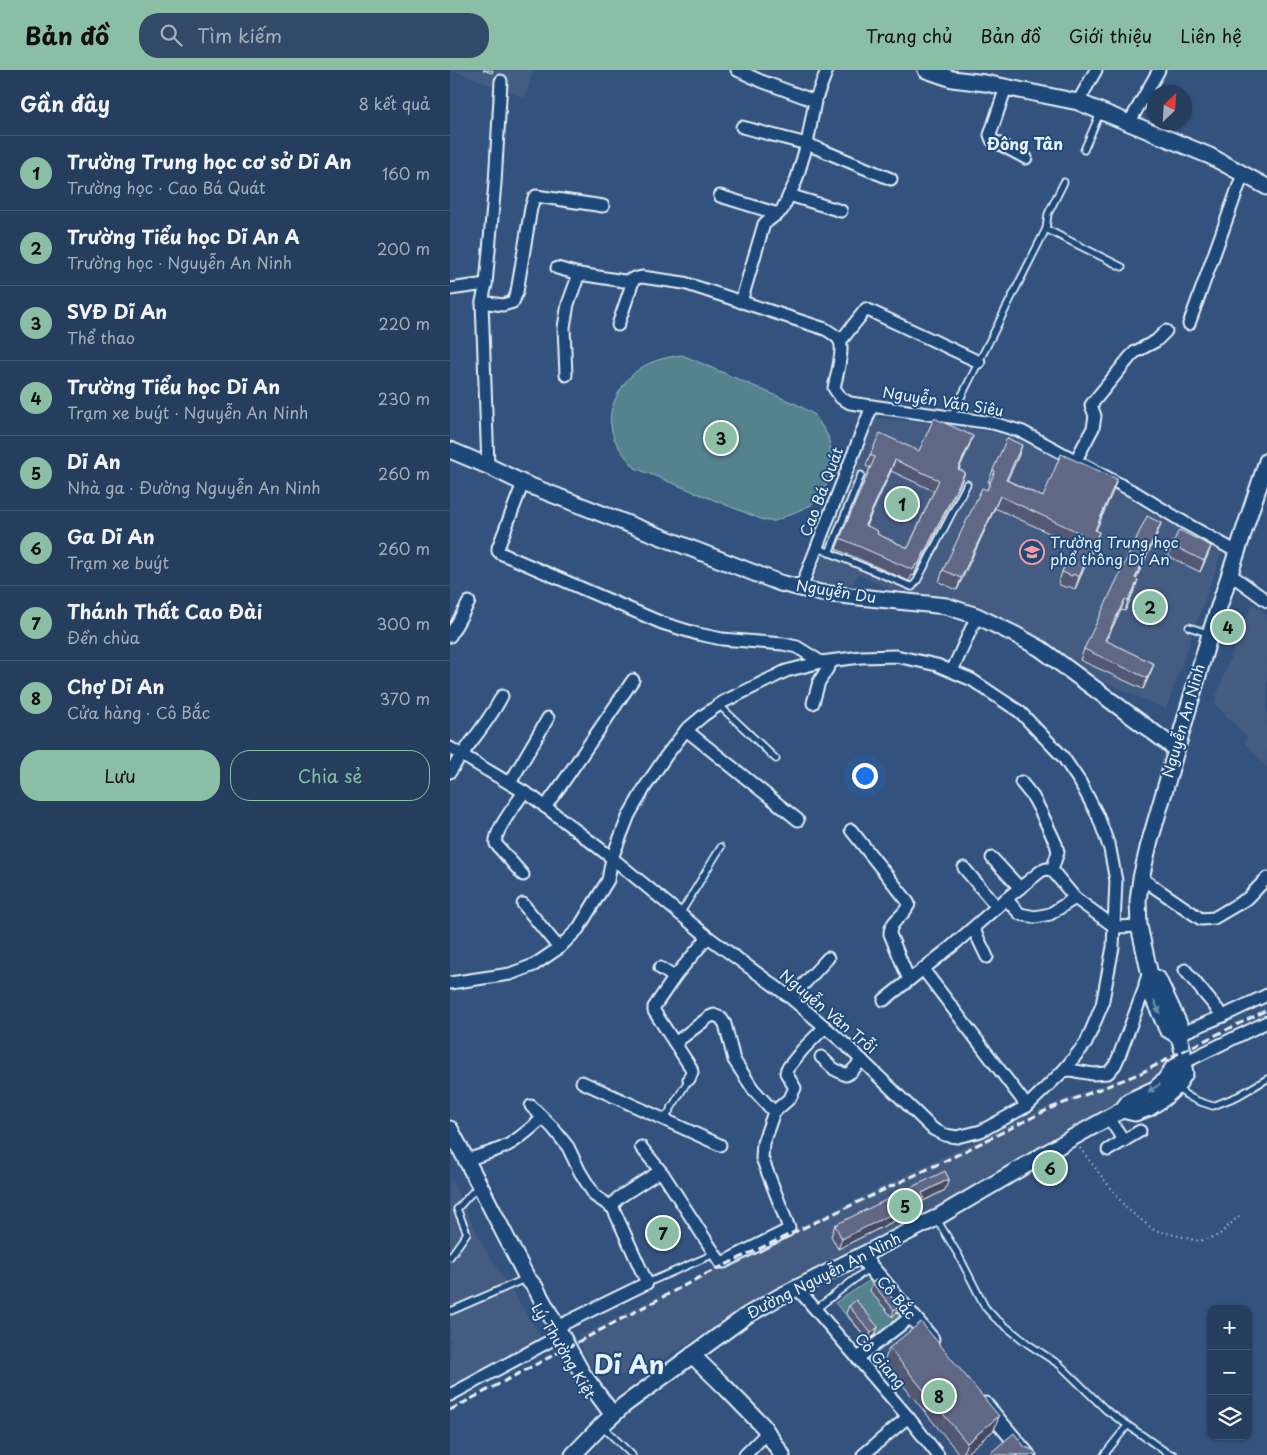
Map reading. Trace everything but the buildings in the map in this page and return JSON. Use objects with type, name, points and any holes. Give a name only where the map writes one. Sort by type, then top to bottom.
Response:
[{"type":"main road","points":[[926,70],[952,79],[985,83],[1078,102],[1210,156],[1267,187]]},
{"type":"main road","name":"Nguyễn Du","points":[[450,451],[488,466],[523,483],[780,583],[821,593],[946,606],[977,616],[1041,649],[1176,749]]},
{"type":"main road","name":"Nguyễn An Ninh","points":[[1139,926],[1138,902],[1141,878],[1149,844],[1210,634],[1267,462]]},
{"type":"main road","points":[[1139,926],[1150,975],[1158,979],[1179,1024],[1177,1034],[1183,1051],[1184,1073],[1177,1086]]},
{"type":"main road","name":"Đường Nguyễn An Ninh","points":[[573,1455],[607,1420],[635,1396],[746,1316],[797,1288],[866,1262],[936,1218],[1116,1114],[1129,1101],[1155,1089],[1166,1080],[1172,1068],[1183,1063]]},
{"type":"main road","name":"Đường Nguyễn An Ninh","points":[[1116,1114],[1134,1113],[1149,1108],[1177,1086]]},
{"type":"main road","name":"Lý Thường Kiệt","points":[[450,1129],[527,1278],[535,1287],[575,1377],[607,1420]]},
{"type":"main road","name":"Cô Bắc","points":[[866,1262],[937,1347]]},
{"type":"main road","points":[[692,1355],[763,1426],[782,1455]]},
{"type":"main road","points":[[975,1393],[1026,1455]]},
{"type":"street","points":[[737,70],[814,101]]},
{"type":"street","points":[[741,302],[762,230],[768,220],[782,210],[796,181],[807,144],[814,101],[827,70]]},
{"type":"street","points":[[1129,123],[1159,70]]},
{"type":"street","points":[[1078,102],[1094,71]]},
{"type":"street","points":[[488,466],[482,302],[486,284],[495,183],[501,81]]},
{"type":"street","points":[[1006,87],[990,135],[992,140],[1026,158]]},
{"type":"street","points":[[742,127],[807,144],[891,179]]},
{"type":"street","points":[[1189,324],[1243,174]]},
{"type":"street","points":[[789,195],[841,211]]},
{"type":"street","points":[[482,302],[503,305],[513,302],[517,292],[531,208],[536,196],[603,206]]},
{"type":"street","points":[[720,196],[778,214]]},
{"type":"street","points":[[557,268],[579,274],[624,281],[634,278],[649,278],[684,283],[824,329],[835,335],[840,342],[866,309],[980,362]]},
{"type":"street","points":[[566,375],[564,327],[568,304],[579,274]]},
{"type":"street","points":[[618,325],[634,278]]},
{"type":"street","points":[[450,288],[486,284]]},
{"type":"street","points":[[1076,460],[1093,428],[1095,416],[1091,405],[1135,352],[1156,341],[1166,331]]},
{"type":"street","name":"Nguyễn Văn Siêu","points":[[840,342],[841,350],[834,388],[841,398],[850,403],[993,423],[1022,432],[1136,492],[1185,523],[1237,552]]},
{"type":"street","name":"Cao Bá Quát","points":[[801,588],[872,406]]},
{"type":"street","points":[[523,483],[498,548],[500,553],[662,623],[722,639],[797,647],[826,661],[813,703]]},
{"type":"street","points":[[1230,574],[1267,601]]},
{"type":"street","points":[[450,636],[469,602]]},
{"type":"street","points":[[952,671],[977,616]]},
{"type":"street","name":"Nguyễn Văn Trỗi","points":[[450,748],[510,783],[545,807],[612,858],[708,937],[791,998],[862,1060],[933,1128],[944,1135],[957,1137],[981,1131],[1027,1106],[1063,1071],[1086,1043],[1102,1006],[1115,927],[1116,881],[1110,849],[1098,816],[1080,782],[1063,757],[1020,712],[972,680],[937,665],[896,656],[826,661],[786,671],[719,705],[686,730],[645,787],[629,816],[612,858],[608,880],[578,929],[559,948],[534,965],[510,974],[450,983]]},
{"type":"street","points":[[545,807],[632,680]]},
{"type":"street","points":[[450,772],[502,696]]},
{"type":"street","points":[[510,783],[548,718]]},
{"type":"street","points":[[686,730],[798,820]]},
{"type":"street","points":[[1021,782],[1033,797],[1056,844],[1058,852],[1052,870]]},
{"type":"street","points":[[523,875],[496,844],[495,840],[524,792]]},
{"type":"street","points":[[851,830],[909,904],[906,912],[893,922],[890,934],[909,980]]},
{"type":"street","points":[[992,858],[1020,888]]},
{"type":"street","points":[[964,868],[997,907]]},
{"type":"street","points":[[884,1000],[974,928],[1006,899],[1046,869],[1052,870],[1075,898],[1115,927],[1139,926]]},
{"type":"street","points":[[1141,878],[1202,919],[1214,918],[1248,898],[1267,878]]},
{"type":"street","points":[[1006,899],[1020,914],[1035,917],[1050,914],[1075,898]]},
{"type":"street","points":[[523,904],[559,948]]},
{"type":"street","points":[[974,928],[986,957]]},
{"type":"street","points":[[689,1078],[692,1072],[654,1011],[654,1007],[676,974],[708,937]]},
{"type":"street","points":[[791,998],[828,958]]},
{"type":"street","points":[[660,968],[671,975],[676,974]]},
{"type":"street","points":[[923,968],[1027,1106]]},
{"type":"street","points":[[1185,970],[1223,1016]]},
{"type":"street","points":[[1063,1071],[1070,1070],[1093,1074],[1108,1073],[1115,1065],[1150,975]]},
{"type":"street","points":[[1177,1034],[1267,996]]},
{"type":"street","points":[[675,1043],[709,1017],[714,1015],[721,1018],[725,1024],[734,1060],[753,1089],[774,1112]]},
{"type":"street","points":[[1183,1063],[1267,1022]]},
{"type":"street","points":[[641,1147],[663,1174],[718,1261],[724,1262],[788,1230],[789,1228],[762,1158],[763,1143],[774,1112],[790,1098],[795,1088],[786,1073],[787,1069],[803,1049],[825,1027]]},
{"type":"street","points":[[821,1057],[834,1069],[846,1074],[851,1072],[862,1060]]},
{"type":"street","points":[[582,1082],[720,1145]]},
{"type":"street","points":[[450,1395],[647,1283],[613,1208],[595,1196],[580,1172],[568,1147],[553,1128],[531,1106]]},
{"type":"street","points":[[1116,1114],[1124,1140]]},
{"type":"street","points":[[466,1160],[499,1149],[518,1139],[543,1118]]},
{"type":"street","points":[[1108,1150],[1140,1131]]},
{"type":"street","points":[[613,1208],[618,1198],[654,1176],[663,1174]]},
{"type":"street","name":"Cô Giang","points":[[797,1288],[908,1417],[938,1455]]},
{"type":"street","points":[[858,1358],[912,1316]]},
{"type":"street","points":[[863,1455],[908,1417]]},
{"type":"street","points":[[745,1455],[767,1433]]},
{"type":"lane","points":[[1084,150],[1101,112]]},
{"type":"lane","points":[[951,417],[1046,229],[1048,214],[1064,182]]},
{"type":"lane","points":[[1046,229],[1122,267]]},
{"type":"lane","points":[[829,553],[861,475]]},
{"type":"lane","points":[[816,547],[912,586],[917,581],[967,484]]},
{"type":"lane","points":[[1189,627],[1210,634]]},
{"type":"lane","points":[[719,705],[776,759]]},
{"type":"lane","points":[[680,914],[721,847]]},
{"type":"lane","points":[[664,1120],[689,1078]]},
{"type":"lane","points":[[1177,1086],[1184,1094],[1213,1106],[1238,1096],[1267,1079]]},
{"type":"lane","points":[[450,1257],[466,1233],[457,1210],[479,1184]]},
{"type":"lane","points":[[936,1218],[959,1256],[985,1307],[1012,1333],[1060,1365],[1106,1410],[1166,1452],[1174,1455]]},
{"type":"lane","points":[[647,1283],[714,1254]]},
{"type":"lane","points":[[816,1309],[866,1262]]},
{"type":"lane","points":[[451,1311],[527,1278]]},
{"type":"lane","points":[[607,1420],[632,1455]]},
{"type":"lane","points":[[1104,1455],[1127,1426]]},
{"type":"path","points":[[1072,1138],[1126,1208],[1154,1230],[1199,1241],[1219,1235],[1240,1215]]},
{"type":"shaded area","points":[[453,70],[533,70],[525,98]]},
{"type":"shaded area","points":[[874,418],[938,424],[996,433],[1031,443],[1107,484],[1145,510],[1222,551],[1166,709],[1087,674],[991,615],[958,601],[891,590],[858,574],[853,584],[813,582]]},
{"type":"shaded area","points":[[1253,603],[1267,616],[1267,767],[1244,742],[1247,737],[1214,703],[1242,626]]},
{"type":"shaded area","points":[[1169,1056],[1170,1067],[1163,1078],[937,1211],[762,1298],[653,1365],[631,1374],[621,1375],[605,1373],[595,1369],[588,1362],[578,1337],[721,1265],[1044,1108],[1131,1075]]},
{"type":"shaded area","points":[[450,1177],[483,1246],[543,1340],[450,1391]]},
{"type":"green space","points":[[682,355],[798,405],[815,415],[828,436],[832,457],[830,479],[811,505],[775,521],[766,521],[635,468],[620,448],[612,431],[611,416],[615,400],[625,383],[637,370],[662,359]]},
{"type":"green space","points":[[872,1279],[903,1317],[870,1342],[835,1303]]},
{"type":"railway","points":[[450,1410],[706,1274],[951,1158],[1051,1108],[1141,1073],[1267,1010]]},
{"type":"place","name":"SVĐ Dĩ An","points":[[721,438]]},
{"type":"place","name":"Trường Trung học cơ sở Dĩ An","points":[[902,504]]},
{"type":"place","name":"Trường Trung học phổ thông Dĩ An","points":[[1032,552]]},
{"type":"place","name":"Trường Tiểu học Dĩ An A","points":[[1150,607]]},
{"type":"place","name":"Trường Tiểu học Dĩ An","points":[[1228,627]]},
{"type":"place","name":"Ga Dĩ An","points":[[1050,1168]]},
{"type":"place","name":"Dĩ An","points":[[905,1206]]},
{"type":"place","name":"Thánh Thất Cao Đài","points":[[663,1233]]},
{"type":"place","name":"Chợ Dĩ An","points":[[939,1396]]},
{"type":"district","name":"Đông Tân","points":[[1025,144]]},
{"type":"district","name":"Dĩ An","points":[[629,1365]]}]
